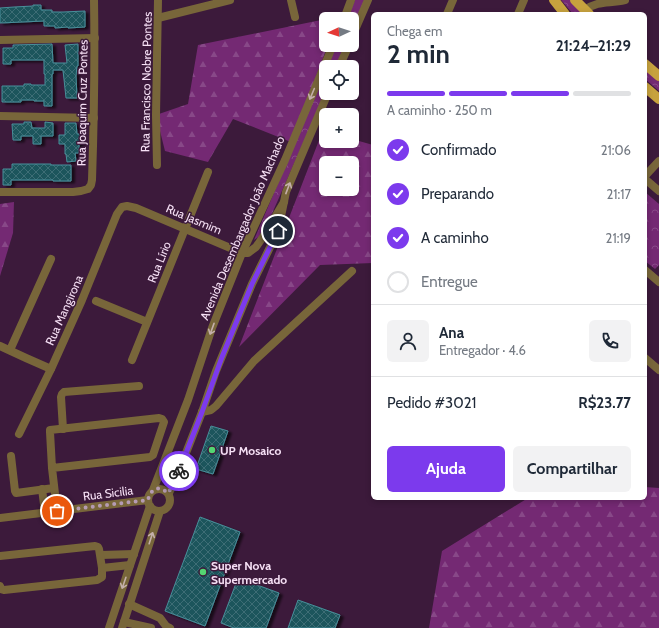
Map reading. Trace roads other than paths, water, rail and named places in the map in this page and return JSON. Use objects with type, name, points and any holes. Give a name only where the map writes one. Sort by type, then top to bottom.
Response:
[{"type":"main road","points":[[554,0],[563,12]]},
{"type":"main road","points":[[575,0],[583,12]]},
{"type":"main road","points":[[647,66],[659,76]]},
{"type":"main road","points":[[647,89],[659,99]]},
{"type":"street","name":"Rua Joaquim Cruz Pontes","points":[[0,192],[73,192],[88,189],[91,185],[94,118],[94,0]]},
{"type":"street","name":"Rua Francisco Nobre Pontes","points":[[157,165],[156,115],[158,0]]},
{"type":"street","points":[[158,18],[230,0]]},
{"type":"street","points":[[291,0],[295,17]]},
{"type":"street","points":[[347,12],[351,0]]},
{"type":"street","points":[[359,21],[368,0]]},
{"type":"street","points":[[448,12],[453,0]]},
{"type":"street","points":[[519,12],[524,0]]},
{"type":"street","points":[[585,12],[591,6],[600,3],[625,0]]},
{"type":"street","points":[[0,40],[95,38]]},
{"type":"street","name":"Avenida Desembargador João Machado","points":[[153,490],[188,400],[212,328],[242,253],[285,160],[330,52]]},
{"type":"street","points":[[168,493],[175,482],[216,372],[252,284],[278,231],[286,192],[325,100]]},
{"type":"street","points":[[0,116],[94,118]]},
{"type":"street","points":[[647,175],[659,161]]},
{"type":"street","name":"Rua Lírio","points":[[132,360],[208,172]]},
{"type":"street","points":[[647,179],[659,191]]},
{"type":"street","points":[[242,253],[248,253],[256,247],[284,202]]},
{"type":"street","name":"Rua Mangirona","points":[[19,434],[51,369],[82,300],[117,214],[124,206],[136,208]]},
{"type":"street","name":"Rua Jasmim","points":[[136,208],[242,253]]},
{"type":"street","points":[[10,350],[51,259]]},
{"type":"street","points":[[202,412],[212,410],[254,361],[352,271]]},
{"type":"street","points":[[647,272],[659,282]]},
{"type":"street","points":[[96,301],[147,322]]},
{"type":"street","points":[[0,346],[51,369]]},
{"type":"street","points":[[647,360],[659,370]]},
{"type":"street","points":[[63,429],[61,397],[64,392],[139,386]]},
{"type":"street","points":[[52,468],[148,458],[153,455],[164,422],[159,418],[50,430],[52,468],[57,511]]},
{"type":"street","points":[[11,456],[16,493],[54,488]]},
{"type":"street","points":[[109,628],[134,554],[149,503],[149,495],[153,490],[158,488],[164,489],[168,493],[170,499],[166,509],[160,511],[154,510],[149,503]]},
{"type":"street","points":[[42,489],[45,512]]},
{"type":"street","name":"Rua Sicilia","points":[[0,518],[45,512],[149,503]]},
{"type":"street","points":[[151,628],[123,625],[160,511]]},
{"type":"street","points":[[0,556],[95,546],[98,547],[101,555],[102,568],[102,577],[98,580],[4,590],[0,586]]},
{"type":"street","points":[[101,555],[134,554]]},
{"type":"street","points":[[102,568],[130,565]]},
{"type":"street","points":[[129,604],[160,618],[166,627]]},
{"type":"place","name":"UP Mosaico","points":[[212,450]]},
{"type":"place","name":"Super Nova Supermercado","points":[[203,572]]}]
